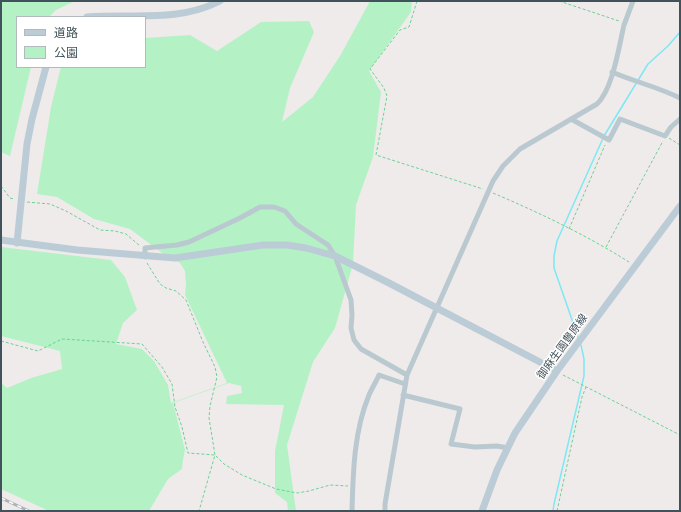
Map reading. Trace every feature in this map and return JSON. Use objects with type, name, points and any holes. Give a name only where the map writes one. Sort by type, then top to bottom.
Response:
[{"type":"street","points":[[102,16],[167,16],[187,13],[213,5],[220,1]]},
{"type":"street","points":[[385,511],[407,374],[489,191],[498,173],[515,153],[527,144],[597,104],[601,100],[612,72],[625,23],[633,1]]},
{"type":"street","points":[[17,243],[32,119],[46,68]]},
{"type":"street","points":[[612,72],[664,90],[680,98]]},
{"type":"street","points":[[571,119],[609,140],[620,119],[665,136],[680,119]]},
{"type":"street","name":"御麻生園豊原線","points":[[482,511],[497,470],[515,433],[557,371],[680,206]]},
{"type":"street","points":[[145,257],[145,248],[178,245],[189,242],[260,208],[274,207],[285,211],[296,224],[328,246],[335,256],[351,300],[354,340],[360,349],[407,374]]},
{"type":"street","points":[[1,240],[77,250],[145,257],[175,258],[263,245],[287,245],[306,248],[335,256],[437,307],[557,371]]},
{"type":"street","points":[[352,511],[354,468],[359,428],[369,395],[379,375],[405,384]]},
{"type":"street","points":[[403,396],[460,409],[451,444],[475,447],[497,446],[508,448]]},
{"type":"path","points":[[417,1],[409,27],[400,30],[370,69],[384,88],[387,96],[376,155],[489,191],[568,228],[636,266]]},
{"type":"path","points":[[559,1],[625,23]]},
{"type":"path","points":[[606,248],[665,136],[680,145]]},
{"type":"path","points":[[568,228],[605,138]]},
{"type":"path","points":[[1,159],[1,168]]},
{"type":"path","points":[[1,186],[10,198],[21,202],[50,204],[100,230],[126,234],[145,248]]},
{"type":"path","points":[[145,257],[147,265],[160,284],[166,288],[176,291],[186,300],[215,367],[217,377],[210,406],[209,418],[215,455],[199,511]]},
{"type":"path","points":[[1,341],[38,351],[62,339],[142,344],[162,367],[172,384],[175,407],[182,427],[188,453],[215,455],[224,464],[242,475],[276,489],[297,493],[330,485],[353,487]]},
{"type":"path","points":[[557,371],[680,435]]},
{"type":"path","points":[[557,511],[582,397],[586,386]]},
{"type":"green space","points":[[1,1],[75,1],[56,10],[50,16],[16,16],[16,68],[31,68],[10,156],[1,152]]},
{"type":"green space","points":[[368,1],[412,1],[411,12],[369,71],[381,92],[373,157],[356,205],[353,264],[335,328],[313,362],[287,445],[296,511],[288,511],[287,502],[275,493],[275,451],[284,405],[226,404],[227,396],[242,393],[241,386],[229,383],[173,403],[185,450],[182,469],[168,479],[149,511],[49,511],[1,489],[1,383],[7,388],[31,378],[62,369],[60,351],[1,336],[1,247],[111,260],[125,277],[137,310],[123,323],[116,344],[142,349],[154,361],[168,385],[171,403],[227,383],[185,295],[185,271],[180,263],[166,256],[130,229],[94,219],[57,197],[37,194],[51,107],[61,68],[146,68],[146,38],[190,35],[217,51],[261,22],[309,21],[314,32],[290,88],[282,122],[313,97],[340,56],[369,3]]},
{"type":"waterway","points":[[578,337],[554,268],[554,256],[557,241],[604,136],[648,64],[668,46],[680,32]]},
{"type":"waterway","points":[[553,511],[584,376],[584,359],[581,345]]},
{"type":"railway","points":[[1,498],[29,511]]}]
